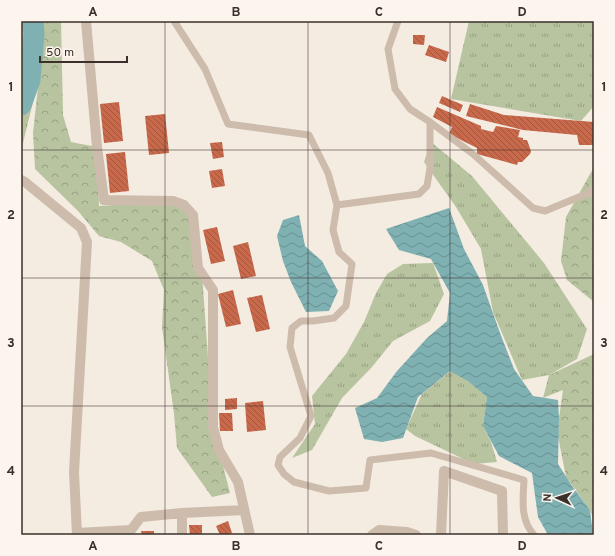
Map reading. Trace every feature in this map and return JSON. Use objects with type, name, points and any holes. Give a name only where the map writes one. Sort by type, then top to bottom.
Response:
[{"type":"street","points":[[86,21],[97,147],[104,200],[173,201],[184,205],[193,214],[198,268],[213,290],[213,426],[219,450],[238,482],[250,535]]},
{"type":"street","points":[[23,181],[81,228],[87,242],[74,472],[77,534],[131,532],[140,517],[244,510]]},
{"type":"street","points":[[441,535],[444,471],[502,491],[503,535]]},
{"type":"street","points":[[182,513],[182,535]]},
{"type":"street","points":[[372,535],[379,530],[407,532],[416,535]]},
{"type":"lane","points":[[174,21],[205,69],[228,124],[309,136],[328,173],[337,205],[333,230],[339,252],[352,264],[346,306],[334,318],[301,321],[292,328],[290,347],[311,416],[300,438],[280,457],[278,465],[284,474],[294,482],[329,491],[366,488],[370,460],[431,453],[524,480],[523,512],[529,530],[534,535]]},
{"type":"lane","points":[[398,21],[388,49],[395,89],[410,109],[473,154],[533,208],[545,211],[592,191]]},
{"type":"lane","points":[[337,205],[419,194],[427,186],[430,168],[430,122]]},
{"type":"green space","points":[[21,21],[46,21],[35,94],[21,151]]},
{"type":"green space","points":[[43,21],[61,21],[63,115],[71,142],[97,147],[99,206],[173,201],[193,215],[202,274],[213,427],[230,493],[212,497],[177,448],[174,414],[162,327],[164,290],[152,261],[121,242],[99,236],[78,211],[35,169],[33,133],[44,32]]},
{"type":"green space","points":[[469,21],[594,21],[594,106],[581,121],[451,99]]},
{"type":"green space","points":[[431,142],[472,176],[544,263],[587,329],[577,359],[549,375],[522,380],[493,312],[481,249],[456,207],[424,162]]},
{"type":"green space","points":[[594,167],[594,302],[567,280],[561,261],[566,217]]},
{"type":"green space","points":[[433,263],[444,294],[430,321],[393,341],[372,367],[342,398],[312,450],[292,458],[315,424],[312,396],[346,354],[364,322],[376,293],[387,274],[403,264]]},
{"type":"green space","points":[[594,354],[594,520],[590,510],[566,477],[558,436],[563,390],[543,398],[549,375]]},
{"type":"green space","points":[[454,368],[487,397],[483,426],[491,442],[497,462],[474,464],[415,436],[406,429],[422,394]]},
{"type":"water","points":[[449,208],[464,249],[483,285],[514,369],[533,396],[558,400],[558,464],[590,510],[593,535],[548,535],[538,517],[532,473],[499,456],[483,426],[487,397],[468,381],[450,371],[418,397],[403,438],[382,442],[364,439],[355,408],[377,398],[397,371],[427,338],[447,321],[450,293],[431,259],[399,250],[386,229]]},
{"type":"water","points":[[299,215],[305,246],[322,261],[338,291],[329,311],[306,312],[291,282],[283,261],[277,236],[283,220]]},
{"type":"building","points":[[413,35],[425,35],[424,45],[413,44]]},
{"type":"building","points":[[429,45],[449,52],[446,62],[425,55]]},
{"type":"building","points":[[442,96],[463,105],[460,112],[439,103]]},
{"type":"building","points":[[119,102],[123,141],[104,143],[100,104]]},
{"type":"building","points":[[470,104],[504,115],[594,122],[594,145],[579,145],[577,135],[523,130],[466,116]]},
{"type":"building","points":[[437,107],[481,126],[481,129],[493,132],[496,126],[520,130],[518,137],[523,138],[523,140],[527,140],[531,151],[530,154],[522,162],[518,162],[517,165],[477,154],[477,148],[449,134],[452,127],[433,117]]},
{"type":"building","points":[[165,114],[169,153],[149,155],[145,116]]},
{"type":"building","points":[[222,142],[224,157],[213,159],[210,143]]},
{"type":"building","points":[[125,152],[129,191],[110,193],[106,154]]},
{"type":"building","points":[[222,169],[225,186],[212,188],[209,171]]},
{"type":"building","points":[[217,227],[225,261],[211,264],[203,230]]},
{"type":"building","points":[[248,242],[256,276],[241,279],[233,246]]},
{"type":"building","points":[[233,290],[241,324],[226,327],[218,294]]},
{"type":"building","points":[[262,295],[270,329],[256,332],[247,298]]},
{"type":"building","points":[[237,398],[237,409],[225,410],[225,399]]},
{"type":"building","points":[[263,401],[266,430],[247,432],[245,403]]},
{"type":"building","points":[[219,413],[232,413],[233,431],[220,431]]},
{"type":"building","points":[[228,521],[232,533],[228,535],[220,535],[216,526]]},
{"type":"building","points":[[189,525],[202,525],[202,535],[190,535]]},
{"type":"building","points":[[141,531],[154,531],[154,535],[142,535]]},
{"type":"waterway","points":[[21,105],[30,80],[34,34],[33,21]]}]
